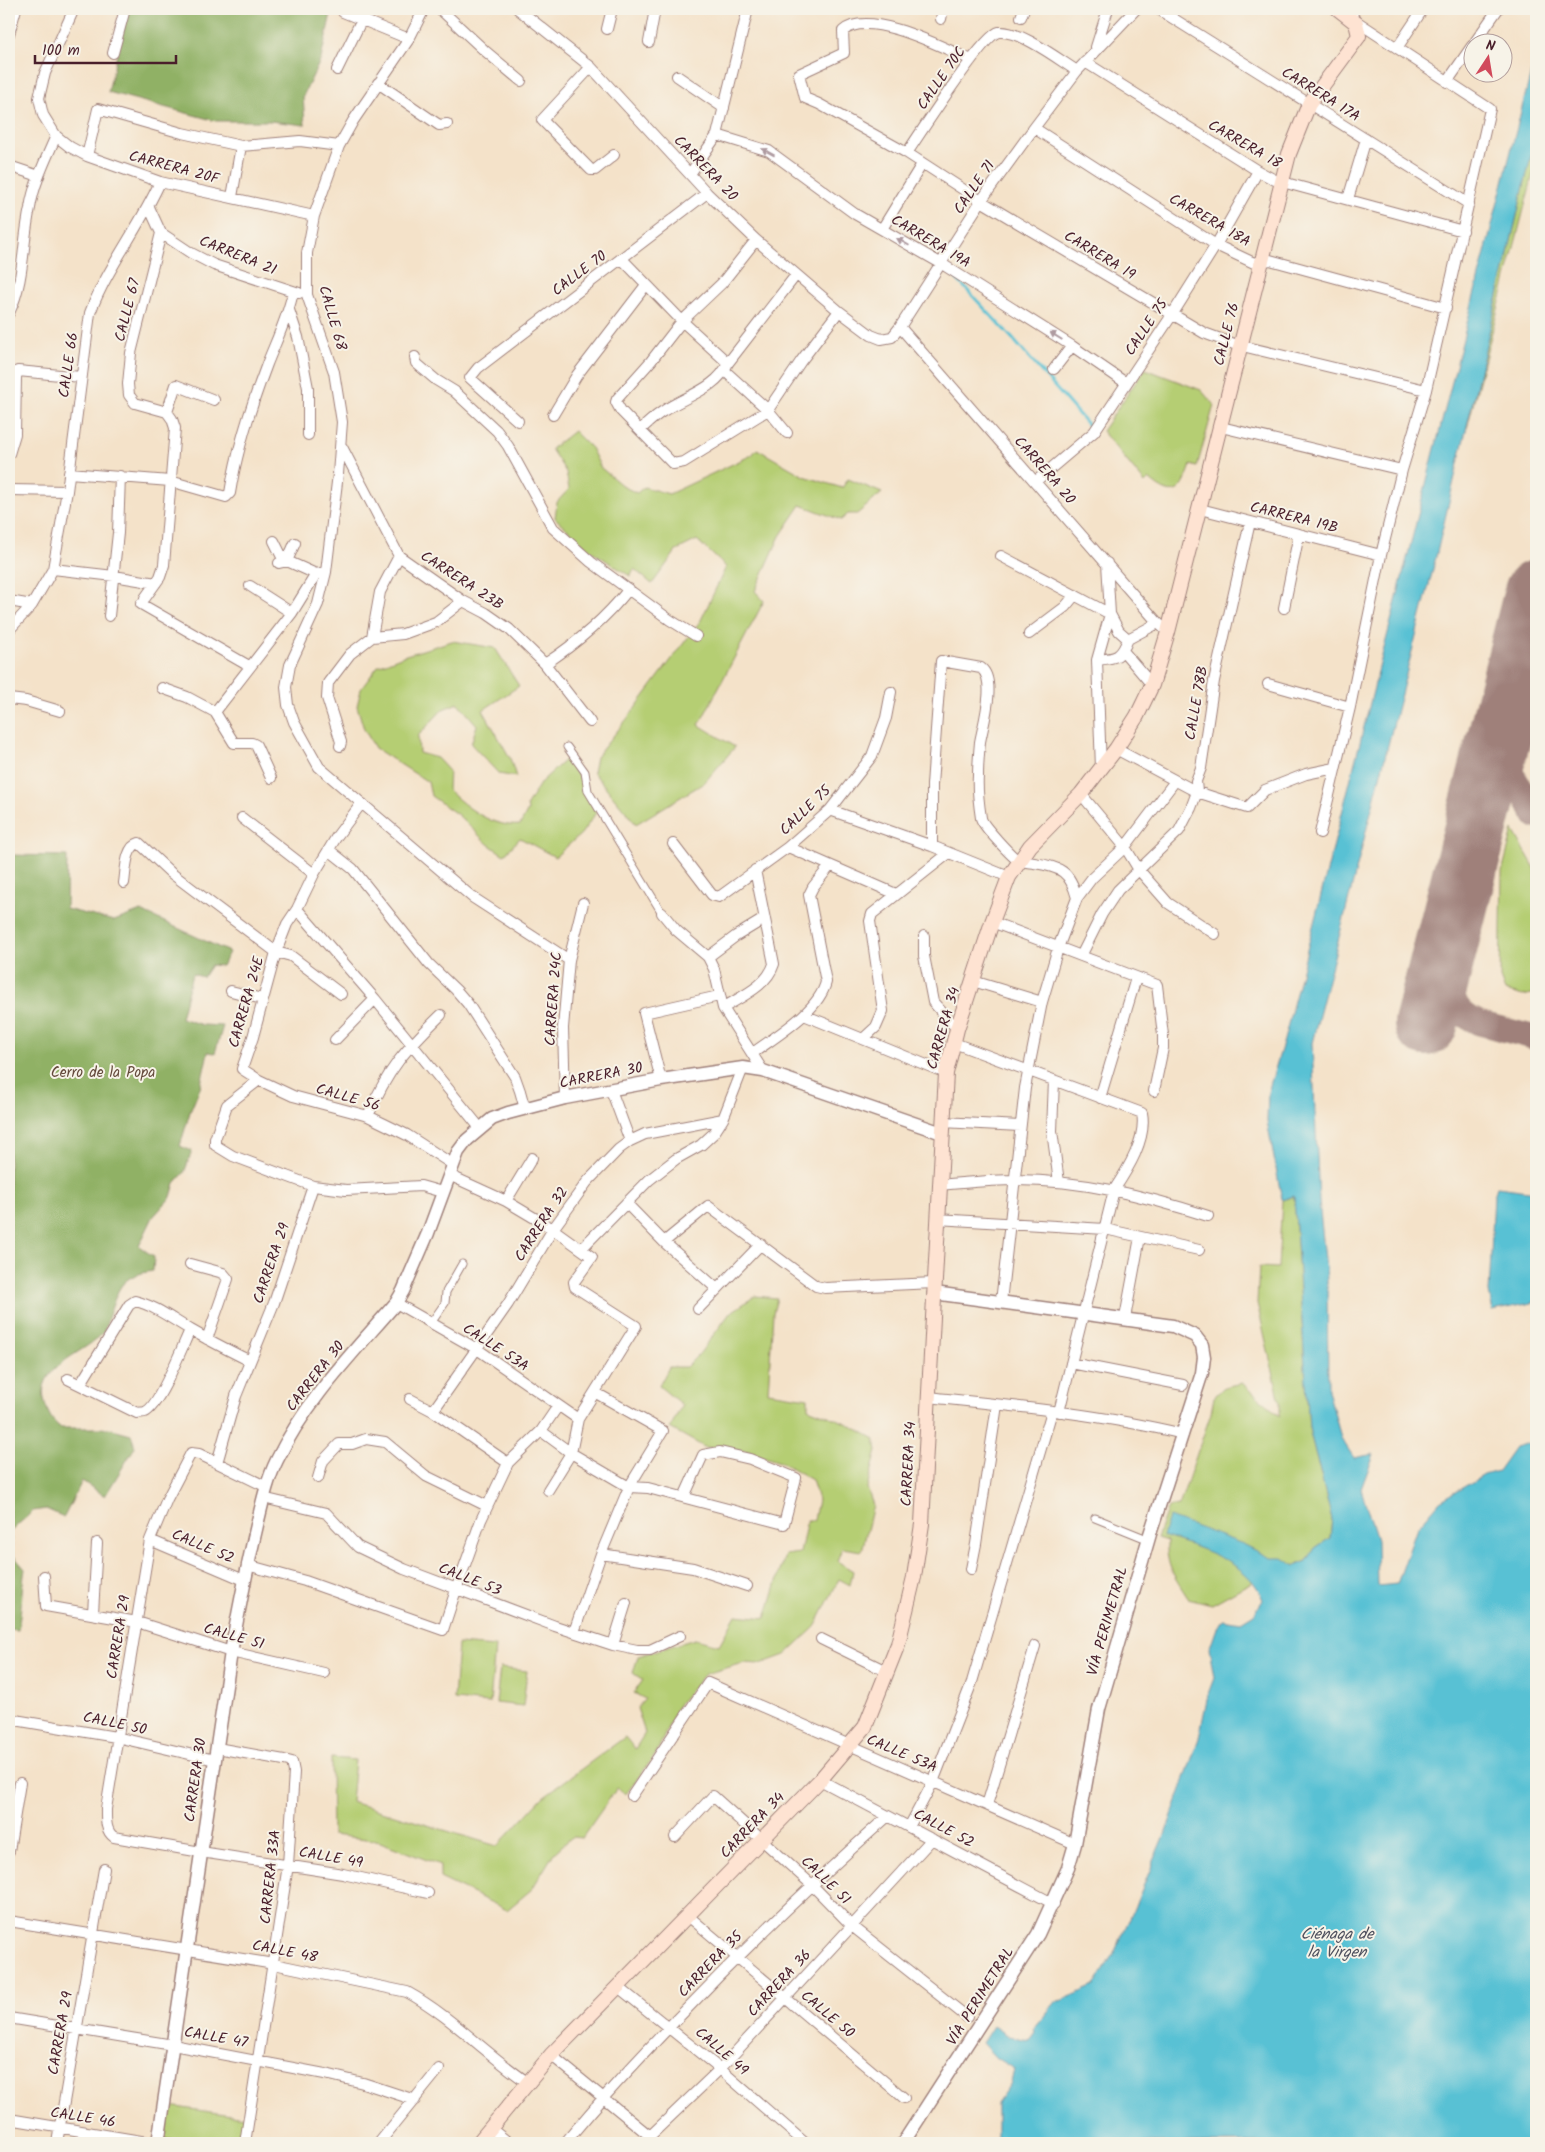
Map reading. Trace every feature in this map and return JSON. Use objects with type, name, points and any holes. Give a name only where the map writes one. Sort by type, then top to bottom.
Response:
[{"type":"main road","points":[[1338,9],[1353,13]]},
{"type":"main road","name":"CALLE 76","points":[[1152,685],[1163,627],[1200,509],[1289,154],[1309,104],[1359,36],[1353,13]]},
{"type":"main road","name":"CARRERA 34","points":[[478,2143],[551,2055],[820,1780],[865,1727],[888,1672],[906,1612],[922,1524],[942,1127],[946,1073],[957,1029],[992,922],[1009,877],[1030,846],[1081,794],[1116,750],[1137,716],[1152,685]]},
{"type":"street","points":[[9,34],[16,9]]},
{"type":"street","name":"CARRERA 20F","points":[[74,9],[45,73],[40,98],[43,115],[56,136],[70,147],[87,156],[160,182],[232,196],[314,216]]},
{"type":"street","points":[[113,53],[125,9]]},
{"type":"street","name":"CALLE 68","points":[[424,9],[409,39],[353,121],[339,146],[314,216],[307,252],[307,295],[334,372],[342,422],[341,446],[318,604],[290,666],[286,687],[288,705],[294,722],[312,758],[319,767],[472,897],[568,960]]},
{"type":"street","points":[[440,9],[521,81]]},
{"type":"street","name":"CARRERA 20","points":[[518,9],[591,67],[707,193],[756,240],[839,311],[871,335],[880,339]]},
{"type":"street","points":[[607,30],[612,9]]},
{"type":"street","points":[[649,42],[655,9]]},
{"type":"street","points":[[690,174],[717,135],[748,9]]},
{"type":"street","name":"CALLE 71","points":[[1095,50],[1108,9]]},
{"type":"street","name":"CALLE 71","points":[[880,339],[892,337],[900,327],[981,201],[1077,71],[1136,9]]},
{"type":"street","name":"CARRERA 17A","points":[[1158,9],[1469,204]]},
{"type":"street","points":[[1397,48],[1423,9]]},
{"type":"street","points":[[1482,32],[1498,9]]},
{"type":"street","points":[[343,12],[361,21],[409,39]]},
{"type":"street","points":[[1320,833],[1350,707],[1381,555],[1402,470],[1426,390],[1490,110],[1397,48],[1353,13]]},
{"type":"street","points":[[336,70],[361,21]]},
{"type":"street","name":"CARRERA 19","points":[[971,60],[911,33],[893,28],[862,24],[843,31],[844,53],[799,74],[805,98],[907,153],[981,201],[1172,316],[1204,333],[1240,346],[1426,390]]},
{"type":"street","name":"CALLE 70C","points":[[907,153],[971,60],[990,36],[997,32],[1007,32],[1019,37],[1077,71]]},
{"type":"street","points":[[1448,82],[1462,61]]},
{"type":"street","name":"CARRERA 18","points":[[1085,62],[1258,171],[1282,182],[1463,231]]},
{"type":"street","points":[[591,67],[542,120],[591,170],[595,170],[614,155]]},
{"type":"street","points":[[677,76],[724,108]]},
{"type":"street","points":[[378,83],[440,126],[447,124]]},
{"type":"street","points":[[87,156],[98,109],[182,133],[242,146],[300,140],[339,146]]},
{"type":"street","name":"CARRERA 18A","points":[[1034,128],[1216,245],[1254,263],[1270,260],[1446,308]]},
{"type":"street","name":"CARRERA 19A","points":[[717,135],[769,151],[855,214],[942,264],[1072,346],[1126,383]]},
{"type":"street","points":[[9,313],[18,291],[23,267],[30,206],[39,176],[56,136]]},
{"type":"street","points":[[1348,199],[1366,139]]},
{"type":"street","points":[[232,196],[242,146]]},
{"type":"street","points":[[882,230],[922,164]]},
{"type":"street","points":[[9,166],[39,176]]},
{"type":"street","name":"CALLE 75","points":[[1036,481],[1094,432],[1172,316],[1216,245],[1258,171]]},
{"type":"street","name":"CALLE 66","points":[[53,569],[67,491],[90,312],[100,286],[149,208],[160,182]]},
{"type":"street","name":"CALLE 70","points":[[518,421],[470,378],[478,368],[707,193]]},
{"type":"street","points":[[149,208],[160,233]]},
{"type":"street","name":"CARRERA 21","points":[[160,233],[214,265],[307,295]]},
{"type":"street","name":"CALLE 67","points":[[160,233],[132,353],[128,384],[129,395],[135,403],[167,412]]},
{"type":"street","points":[[756,240],[722,283],[682,321],[651,361],[617,399],[616,402],[621,411],[672,464],[678,464],[768,410],[800,361],[839,311]]},
{"type":"street","points":[[622,259],[768,410],[786,433]]},
{"type":"street","points":[[640,430],[664,410],[707,387],[726,367],[796,275]]},
{"type":"street","points":[[553,415],[577,375],[646,285]]},
{"type":"street","points":[[69,473],[170,481],[226,497],[230,494],[245,425],[289,310],[293,292]]},
{"type":"street","points":[[289,310],[298,337],[308,388],[308,435]]},
{"type":"street","name":"CARRERA 20","points":[[900,327],[1163,627]]},
{"type":"street","points":[[1054,369],[1072,346]]},
{"type":"street","points":[[415,358],[416,363],[436,380],[454,391],[498,431],[553,528],[591,562],[670,620],[696,636]]},
{"type":"street","points":[[9,454],[15,434],[16,377],[18,371],[81,377]]},
{"type":"street","points":[[214,400],[176,385],[167,412],[175,428],[164,565],[160,577],[143,601],[249,666]]},
{"type":"street","points":[[1220,427],[1402,470]]},
{"type":"street","name":"CARRERA 23B","points":[[341,446],[399,556],[463,601],[486,613],[509,629],[545,664],[590,722]]},
{"type":"street","points":[[108,616],[118,533],[120,476]]},
{"type":"street","points":[[9,490],[67,491]]},
{"type":"street","name":"CARRERA 19B","points":[[1200,509],[1381,555]]},
{"type":"street","name":"CALLE 78B","points":[[1081,956],[1102,914],[1118,890],[1179,830],[1191,808],[1197,792],[1196,781],[1201,768],[1214,681],[1250,522]]},
{"type":"street","points":[[1284,608],[1298,534]]},
{"type":"street","points":[[274,541],[283,562]]},
{"type":"street","points":[[283,562],[295,543]]},
{"type":"street","points":[[372,637],[380,592],[399,556]]},
{"type":"street","points":[[1001,556],[1110,614],[1120,631],[1128,639]]},
{"type":"street","points":[[283,562],[321,573]]},
{"type":"street","points":[[1101,768],[1097,660],[1110,614],[1107,563]]},
{"type":"street","points":[[9,630],[32,605],[53,569],[156,583]]},
{"type":"street","name":"CALLE 68","points":[[215,712],[321,573]]},
{"type":"street","points":[[250,586],[292,613]]},
{"type":"street","points":[[545,664],[571,646],[610,613],[629,589]]},
{"type":"street","points":[[1029,634],[1065,607],[1075,595]]},
{"type":"street","points":[[9,601],[32,605]]},
{"type":"street","points":[[340,746],[341,742],[327,698],[328,683],[350,654],[372,637],[403,634],[436,622],[463,601]]},
{"type":"street","points":[[1128,639],[1163,627]]},
{"type":"street","points":[[1097,660],[1115,658],[1124,652],[1128,639]]},
{"type":"street","points":[[1124,652],[1152,685]]},
{"type":"street","points":[[932,846],[932,785],[941,662],[981,668],[985,671],[988,708],[980,742],[977,779],[981,821],[1019,860],[1054,866],[1062,870],[1074,886],[1077,898]]},
{"type":"street","points":[[1268,684],[1350,707]]},
{"type":"street","points":[[162,688],[187,697],[215,712],[234,743],[252,743],[256,745],[270,778]]},
{"type":"street","name":"CALLE 75","points":[[673,844],[712,895],[719,897],[788,847],[830,810],[872,756],[886,718],[891,692]]},
{"type":"street","points":[[9,699],[26,701],[60,711]]},
{"type":"street","points":[[567,747],[585,772],[588,790],[662,913],[676,930],[708,957],[714,969],[723,1008],[762,1071]]},
{"type":"street","points":[[1116,750],[1197,792],[1247,808],[1265,790],[1306,774],[1336,768]]},
{"type":"street","points":[[1001,1302],[1016,1180],[1020,1126],[1028,1071],[1042,1002],[1058,948],[1077,898],[1092,878],[1125,847],[1175,782]]},
{"type":"street","points":[[1081,794],[1125,847],[1139,870],[1168,903],[1215,934]]},
{"type":"street","name":"CARRERA 24E","points":[[259,1080],[242,1069],[253,1037],[276,952],[287,924],[297,909],[314,874],[361,804]]},
{"type":"street","points":[[830,810],[932,846],[1009,877]]},
{"type":"street","points":[[242,818],[314,874]]},
{"type":"street","points":[[124,883],[130,850],[134,844],[139,843],[172,873],[238,921],[276,952],[290,956],[341,994]]},
{"type":"street","points":[[788,847],[896,894]]},
{"type":"street","points":[[330,850],[353,868],[429,964],[468,1004],[515,1078],[524,1110]]},
{"type":"street","points":[[863,1039],[876,1027],[883,1011],[870,921],[872,914],[877,908],[949,853]]},
{"type":"street","points":[[753,1054],[804,1015],[819,1000],[824,991],[826,982],[809,896],[813,887],[830,866]]},
{"type":"street","points":[[723,1008],[766,981],[771,974],[774,964],[755,870]]},
{"type":"street","name":"CARRERA 24C","points":[[565,1098],[563,1028],[568,960],[583,903]]},
{"type":"street","points":[[297,909],[375,999],[480,1128]]},
{"type":"street","points":[[708,957],[736,936],[764,919]]},
{"type":"street","points":[[992,922],[1157,985],[1163,1048],[1154,1091]]},
{"type":"street","points":[[924,936],[924,956],[933,1002],[957,1029]]},
{"type":"street","points":[[1100,1098],[1136,978]]},
{"type":"street","points":[[973,981],[1042,1002]]},
{"type":"street","points":[[231,991],[262,999]]},
{"type":"street","points":[[661,1080],[644,1013],[719,996]]},
{"type":"street","points":[[335,1040],[375,999]]},
{"type":"street","points":[[368,1116],[385,1078],[411,1044],[441,1015]]},
{"type":"street","points":[[804,1015],[946,1073]]},
{"type":"street","points":[[910,1827],[933,1782],[972,1682],[1071,1364],[1114,1190],[1132,1159],[1144,1124],[1142,1113],[954,1043]]},
{"type":"street","points":[[581,1249],[649,1180],[676,1159],[701,1145],[714,1133],[723,1119],[743,1068]]},
{"type":"street","name":"CARRERA 30","points":[[158,2143],[231,1652],[244,1580],[265,1493],[276,1462],[305,1412],[330,1378],[396,1304],[428,1234],[450,1170],[467,1140],[492,1119],[508,1112],[524,1110],[565,1098],[661,1080],[743,1068],[762,1071],[942,1127]]},
{"type":"street","points":[[259,1080],[227,1105],[215,1139],[215,1145],[218,1148],[233,1156],[313,1186],[346,1190],[421,1186],[442,1192]]},
{"type":"street","name":"CALLE 56","points":[[259,1080],[293,1096],[368,1116],[407,1134],[450,1170],[506,1201],[592,1257],[574,1282],[574,1286],[636,1326],[596,1393]]},
{"type":"street","points":[[1054,1080],[1052,1132],[1059,1182]]},
{"type":"street","points":[[611,1090],[630,1141]]},
{"type":"street","name":"CARRERA 32","points":[[433,1412],[508,1304],[553,1230],[587,1182],[619,1149],[645,1134],[723,1119]]},
{"type":"street","points":[[942,1127],[1020,1126]]},
{"type":"street","points":[[506,1201],[532,1158]]},
{"type":"street","points":[[939,1185],[1016,1180],[1059,1182],[1114,1190],[1162,1201],[1208,1216]]},
{"type":"street","name":"CARRERA 29","points":[[217,1463],[236,1396],[274,1303],[313,1186]]},
{"type":"street","points":[[626,1203],[664,1242],[717,1288]]},
{"type":"street","points":[[664,1242],[708,1206],[809,1282],[825,1288],[934,1288]]},
{"type":"street","points":[[938,1219],[1105,1229],[1199,1250]]},
{"type":"street","points":[[1125,1318],[1140,1237]]},
{"type":"street","points":[[698,1309],[760,1244]]},
{"type":"street","points":[[190,1264],[223,1273],[228,1279],[207,1339]]},
{"type":"street","points":[[431,1323],[445,1303],[446,1292],[462,1264]]},
{"type":"street","name":"VÍA PERIMETRAL","points":[[903,2143],[995,2003],[1038,1934],[1054,1904],[1075,1844],[1099,1708],[1146,1536],[1183,1434],[1202,1372],[1204,1357],[1202,1345],[1195,1336],[1186,1330],[1173,1326],[1001,1302],[934,1288]]},
{"type":"street","points":[[80,1385],[130,1305],[135,1301],[144,1303],[166,1314],[190,1330],[250,1361]]},
{"type":"street","name":"CALLE 53A","points":[[396,1304],[477,1349],[578,1419]]},
{"type":"street","points":[[68,1379],[138,1413],[146,1412],[153,1405],[167,1381],[190,1330]]},
{"type":"street","points":[[1071,1364],[1183,1385]]},
{"type":"street","points":[[548,1490],[571,1453],[578,1419],[596,1393],[663,1431],[628,1486],[601,1554],[574,1632]]},
{"type":"street","points":[[928,1398],[1056,1412],[1134,1423],[1183,1434]]},
{"type":"street","points":[[410,1399],[433,1412],[508,1463]]},
{"type":"street","points":[[970,1569],[976,1544],[997,1405]]},
{"type":"street","points":[[247,1566],[305,1581],[443,1630],[487,1506],[508,1463],[541,1431],[558,1406]]},
{"type":"street","points":[[541,1431],[571,1453],[628,1486],[648,1488],[784,1524],[796,1478],[750,1460],[720,1452],[703,1455],[684,1497]]},
{"type":"street","points":[[318,1478],[323,1461],[338,1444],[352,1444],[366,1439],[385,1442],[426,1476],[487,1506]]},
{"type":"street","name":"CARRERA 29","points":[[110,1834],[107,1826],[106,1809],[116,1738],[150,1540],[167,1498],[191,1453]]},
{"type":"street","name":"CALLE 53","points":[[191,1453],[199,1454],[217,1463],[265,1493],[326,1513],[358,1547],[404,1569],[456,1590],[613,1645],[637,1650],[650,1650],[680,1636]]},
{"type":"street","points":[[1095,1518],[1146,1536]]},
{"type":"street","name":"CALLE 52","points":[[150,1540],[244,1580]]},
{"type":"street","points":[[93,1613],[97,1543]]},
{"type":"street","points":[[601,1554],[693,1568],[748,1586]]},
{"type":"street","name":"CALLE 51","points":[[44,1576],[46,1606],[137,1622],[231,1652],[324,1673]]},
{"type":"street","points":[[613,1645],[626,1603]]},
{"type":"street","points":[[821,1640],[888,1672]]},
{"type":"street","points":[[986,1806],[1035,1646]]},
{"type":"street","name":"CALLE 53A","points":[[632,1796],[708,1683],[1075,1844]]},
{"type":"street","name":"CALLE 50","points":[[9,1719],[216,1754],[292,1762]]},
{"type":"street","name":"CARRERA 33A","points":[[245,2143],[288,1865],[294,1772],[292,1762]]},
{"type":"street","name":"CALLE 52","points":[[820,1780],[1054,1904]]},
{"type":"street","points":[[9,1851],[20,1783]]},
{"type":"street","name":"CALLE 51","points":[[675,1837],[713,1796],[811,1884],[852,1926],[967,2016]]},
{"type":"street","name":"CARRERA 35","points":[[565,2143],[603,2096],[736,1957],[811,1884],[888,1816]]},
{"type":"street","name":"CALLE 49","points":[[110,1834],[114,1837],[353,1876],[428,1893]]},
{"type":"street","name":"CARRERA 36","points":[[647,2140],[720,2069],[932,1839]]},
{"type":"street","name":"CARRERA 29","points":[[57,2143],[75,2028],[104,1869]]},
{"type":"street","name":"CALLE 50","points":[[687,1915],[904,2098]]},
{"type":"street","name":"CALLE 48","points":[[9,1920],[274,1964],[407,1992],[422,2000],[462,2029],[527,2082]]},
{"type":"street","name":"CALLE 49","points":[[617,1986],[670,2027],[805,2143]]},
{"type":"street","name":"CALLE 47","points":[[9,2018],[259,2060],[363,2083],[415,2100]]},
{"type":"street","points":[[551,2055],[603,2096],[647,2140]]},
{"type":"street","points":[[379,2143],[439,2070]]},
{"type":"street","name":"CALLE 46","points":[[9,2119],[153,2143]]},
{"type":"street","points":[[490,2128],[509,2143]]},
{"type":"green space","points":[[128,9],[332,9],[321,59],[303,96],[305,125],[270,121],[216,121],[108,92]]},
{"type":"green space","points":[[1536,135],[1536,163],[1467,428]]},
{"type":"green space","points":[[1145,369],[1201,390],[1214,405],[1197,467],[1191,465],[1184,482],[1176,491],[1165,490],[1149,479],[1145,483],[1102,431]]},
{"type":"green space","points":[[574,431],[591,448],[601,468],[624,487],[637,493],[644,487],[669,494],[752,455],[757,449],[804,476],[842,488],[848,479],[882,493],[857,514],[848,514],[841,520],[801,505],[780,536],[755,591],[764,601],[699,725],[735,747],[704,783],[636,824],[593,772],[596,757],[701,620],[726,567],[697,540],[677,550],[652,584],[634,569],[630,576],[590,550],[555,518],[557,502],[569,489],[566,472],[551,449]]},
{"type":"green space","points":[[452,641],[495,648],[519,686],[483,710],[510,758],[516,777],[499,774],[471,744],[477,725],[458,703],[443,709],[418,736],[419,753],[437,758],[449,771],[448,790],[463,803],[490,820],[510,825],[520,825],[528,810],[527,805],[541,782],[567,758],[580,778],[596,813],[581,834],[555,857],[520,838],[504,855],[488,844],[458,815],[431,796],[428,782],[375,748],[364,729],[357,706],[361,689],[378,666]]},
{"type":"green space","points":[[1513,830],[1536,870],[1536,993],[1523,996],[1505,991],[1500,978],[1502,872]]},
{"type":"green space","name":"Cerro de la Popa","points":[[9,855],[67,856],[66,909],[114,921],[141,911],[229,952],[222,966],[211,965],[203,977],[192,974],[181,1018],[202,1025],[223,1026],[215,1053],[208,1052],[200,1088],[190,1112],[180,1146],[192,1151],[184,1173],[175,1183],[171,1197],[153,1217],[139,1246],[154,1257],[153,1271],[133,1276],[122,1285],[118,1291],[103,1333],[61,1363],[46,1380],[43,1391],[49,1414],[61,1428],[109,1428],[131,1434],[135,1447],[105,1496],[82,1481],[64,1517],[46,1509],[33,1511],[10,1532],[13,1555],[25,1569],[18,1630],[9,1629]]},
{"type":"green space","points":[[1294,1196],[1309,1428],[1332,1519],[1330,1538],[1315,1548],[1307,1561],[1259,1578],[1212,1604],[1188,1598],[1170,1565],[1167,1541],[1157,1538],[1168,1507],[1179,1506],[1211,1413],[1214,1397],[1224,1387],[1242,1383],[1280,1416],[1280,1402],[1257,1303],[1259,1267],[1278,1268],[1282,1200]]},
{"type":"green space","points":[[755,1296],[777,1298],[773,1313],[768,1392],[808,1398],[808,1408],[846,1423],[875,1439],[877,1451],[867,1488],[873,1505],[862,1551],[842,1548],[837,1561],[853,1571],[850,1585],[839,1579],[815,1627],[785,1655],[760,1664],[744,1663],[705,1674],[679,1703],[656,1754],[626,1794],[617,1788],[582,1838],[572,1837],[554,1853],[532,1889],[507,1910],[440,1878],[440,1865],[375,1840],[332,1835],[331,1758],[355,1760],[351,1802],[497,1846],[543,1797],[625,1737],[635,1749],[645,1733],[637,1708],[645,1699],[634,1693],[643,1680],[633,1673],[638,1656],[695,1639],[719,1645],[736,1615],[766,1618],[785,1555],[800,1553],[807,1520],[814,1520],[818,1500],[812,1480],[783,1463],[746,1451],[704,1447],[670,1428],[682,1405],[659,1386],[669,1367],[686,1367],[700,1353],[730,1313]]},
{"type":"green space","points":[[458,1644],[495,1647],[490,1703],[454,1700]]},
{"type":"green space","points":[[500,1668],[527,1671],[523,1706],[496,1703]]},
{"type":"green space","points":[[169,2106],[245,2117],[241,2143],[195,2143],[165,2139]]},
{"type":"water","name":"Ciénaga de la Virgen","points":[[1536,53],[1536,135],[1434,565],[1312,1043],[1319,1201],[1327,1279],[1328,1390],[1341,1438],[1354,1458],[1374,1454],[1361,1489],[1377,1540],[1378,1586],[1397,1584],[1417,1528],[1440,1501],[1484,1475],[1498,1471],[1515,1447],[1536,1441],[1536,2143],[997,2143],[997,2103],[1011,2083],[1014,2069],[996,2058],[982,2043],[993,2026],[1008,2036],[1029,2040],[1035,2032],[1034,2028],[1055,2003],[1094,1986],[1116,1949],[1165,1835],[1199,1738],[1208,1694],[1214,1678],[1209,1648],[1220,1622],[1223,1619],[1241,1622],[1254,1614],[1263,1600],[1247,1575],[1235,1566],[1207,1551],[1163,1536],[1169,1517],[1243,1544],[1271,1558],[1283,1558],[1295,1566],[1307,1561],[1315,1548],[1330,1538],[1332,1519],[1309,1428],[1294,1196],[1282,1200],[1267,1121],[1268,1092],[1284,1040]]},
{"type":"water","points":[[1497,1187],[1536,1192],[1536,1302],[1493,1311],[1489,1293],[1494,1196]]},
{"type":"waterway","points":[[954,276],[1012,338],[1093,431]]},
{"type":"taxiway","points":[[1501,732],[1503,758],[1536,816]]},
{"type":"taxiway","points":[[1437,980],[1464,1015],[1479,1023],[1536,1038]]},
{"type":"runway","points":[[1426,1024],[1536,592]]}]
